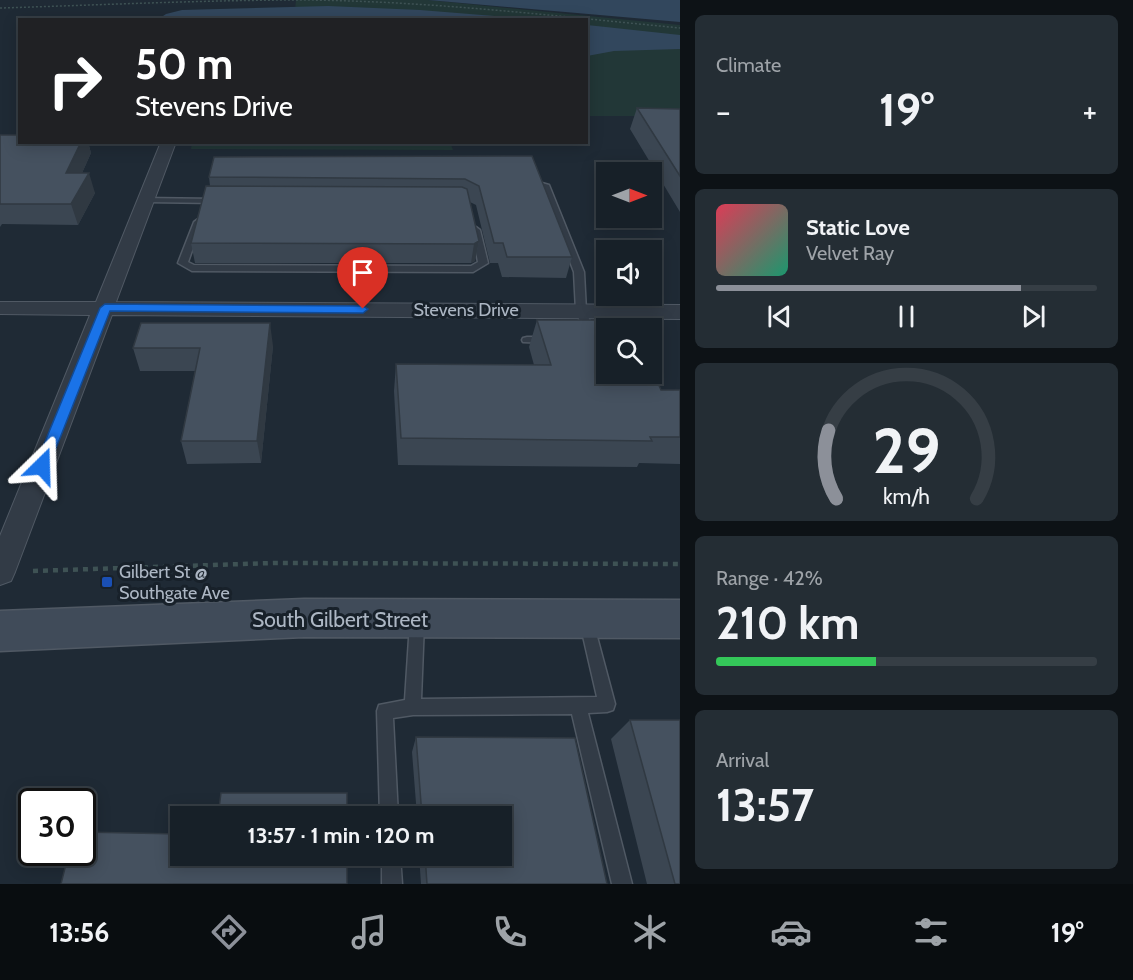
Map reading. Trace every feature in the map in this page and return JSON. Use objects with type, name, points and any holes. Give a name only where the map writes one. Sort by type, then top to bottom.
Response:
[{"type":"main road","name":"South Gilbert Street","points":[[0,631],[292,619],[680,619]]},
{"type":"street","points":[[0,572],[168,144]]},
{"type":"street","name":"Stevens Drive","points":[[0,308],[680,312]]},
{"type":"lane","points":[[545,185],[579,272],[581,311],[591,340]]},
{"type":"lane","points":[[146,200],[229,201]]},
{"type":"lane","points":[[206,201],[183,263],[192,268],[473,269],[483,263],[473,217]]},
{"type":"lane","points":[[527,340],[559,340]]},
{"type":"lane","points":[[413,707],[418,619]]},
{"type":"lane","points":[[389,806],[386,711],[413,707],[607,704],[586,619]]},
{"type":"lane","points":[[578,706],[622,884]]},
{"type":"lane","points":[[391,866],[392,884]]},
{"type":"path","points":[[0,8],[303,0],[446,6],[574,18]]},
{"type":"path","points":[[588,19],[680,28]]},
{"type":"path","points":[[0,572],[274,563],[680,564]]},
{"type":"green space","points":[[296,0],[428,0],[680,25],[680,116],[588,116],[588,18],[294,18]]},
{"type":"green space","points":[[192,144],[451,144],[453,150],[191,149]]},
{"type":"water","points":[[428,0],[680,0],[680,22]]},
{"type":"water","points":[[328,6],[520,18],[160,18],[182,10]]},
{"type":"water","points":[[588,25],[680,35],[680,49],[614,51],[588,56]]},
{"type":"building","points":[[637,108],[680,109],[680,176]]},
{"type":"building","points":[[0,135],[18,135],[18,144],[80,144],[66,173],[89,173],[71,204],[0,204]]},
{"type":"building","points":[[532,156],[572,257],[507,257],[503,243],[494,243],[479,186],[465,179],[209,177],[214,157]]},
{"type":"building","points":[[206,186],[462,187],[467,189],[479,241],[474,244],[191,243]]},
{"type":"building","points":[[537,320],[596,320],[596,384],[658,384],[661,390],[680,390],[680,437],[650,437],[652,441],[401,438],[396,364],[551,365]]},
{"type":"building","points":[[141,323],[270,323],[257,441],[181,441],[200,348],[133,348]]},
{"type":"building","points":[[630,720],[680,720],[680,884],[675,884]]},
{"type":"building","points":[[416,737],[575,738],[607,884],[427,884],[426,866],[512,866],[512,806],[421,806]]},
{"type":"building","points":[[221,793],[347,793],[347,806],[219,806]]},
{"type":"building","points":[[96,832],[170,834],[170,866],[347,866],[347,884],[61,884],[66,866],[96,866]]},
{"type":"place","name":"Gilbert St @ Southgate Ave","points":[[107,582]]},
{"type":"route","points":[[42,466],[105,308],[363,309]]}]
